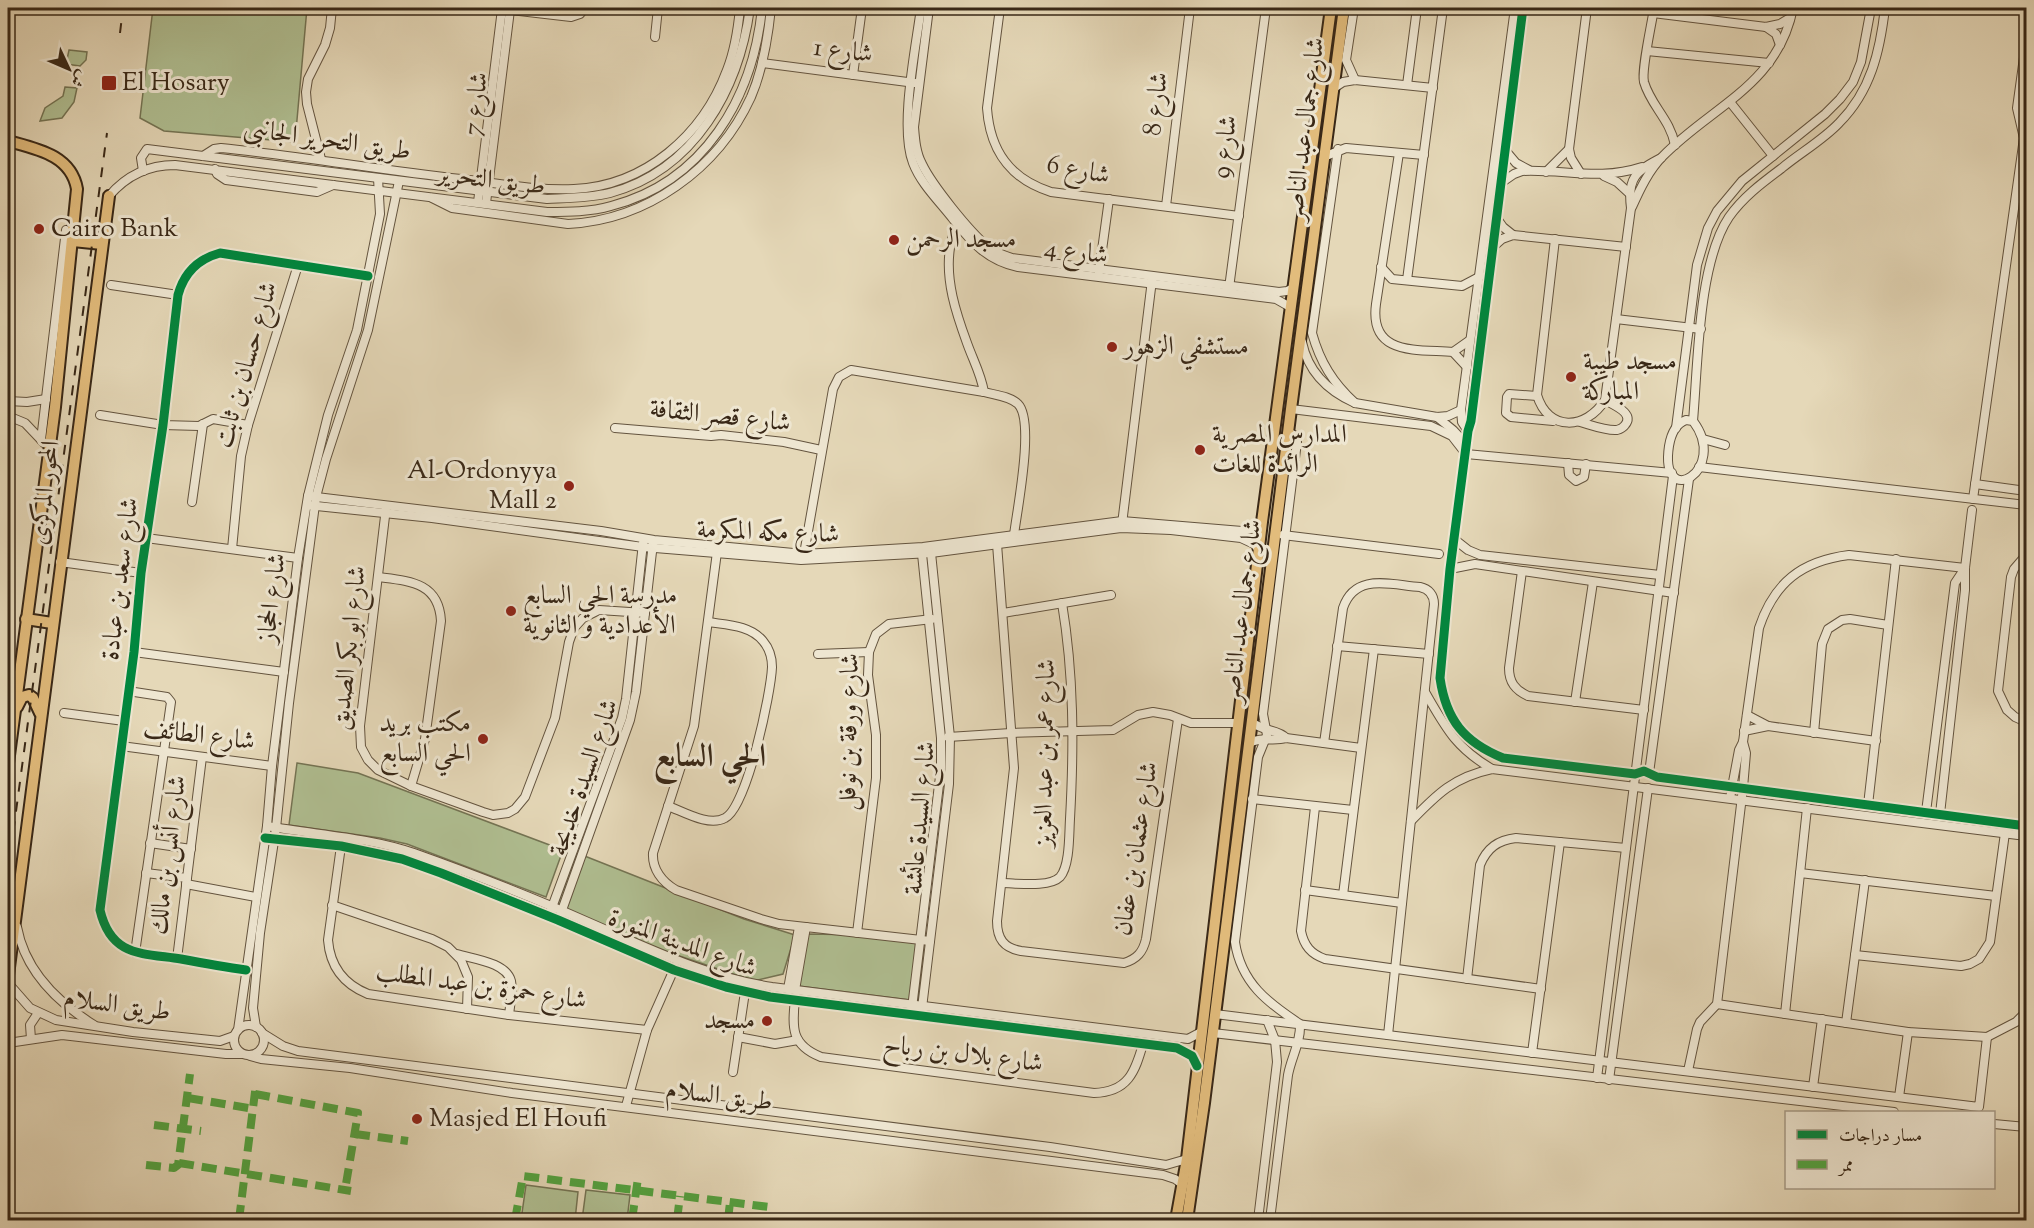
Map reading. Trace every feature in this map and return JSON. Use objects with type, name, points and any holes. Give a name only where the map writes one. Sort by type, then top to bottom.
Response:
[{"type":"main road","name":"شارع جمال عبد الناصر","points":[[1176,1221],[1187,1159],[1262,522],[1331,8]]},
{"type":"main road","name":"شارع جمال عبد الناصر","points":[[1187,1221],[1252,722],[1281,535],[1288,432],[1344,8]]},
{"type":"main road","name":"المحور المركزى","points":[[8,141],[58,158],[69,168],[77,189],[73,241],[45,443],[8,763]]},
{"type":"main road","name":"المحور المركزى","points":[[8,975],[40,714],[109,196]]},
{"type":"main road","points":[[73,241],[102,244]]},
{"type":"main road","points":[[26,619],[52,623]]},
{"type":"main road","points":[[15,711],[22,697],[29,694],[40,714]]},
{"type":"main road","points":[[1222,857],[1235,858]]},
{"type":"main road","points":[[1220,876],[1228,875],[1233,878]]},
{"type":"street","points":[[321,159],[306,92],[308,79],[325,45],[332,8]]},
{"type":"street","points":[[492,8],[571,17],[582,11]]},
{"type":"street","points":[[655,37],[658,8]]},
{"type":"street","name":"طريق التحرير الجانبى","points":[[203,156],[214,149],[221,148],[553,189],[594,187],[632,176],[667,155],[695,126],[721,84],[733,53],[740,8]]},
{"type":"street","name":"طريق التحرير","points":[[143,171],[141,158],[147,148],[547,199],[589,197],[611,193],[638,183],[662,170],[696,140],[723,98],[739,63],[750,8]]},
{"type":"street","points":[[763,8],[771,8]]},
{"type":"street","name":"طريق التحرير","points":[[333,185],[547,212],[578,212],[625,202],[654,190],[681,172],[704,150],[733,111],[756,51],[763,8]]},
{"type":"street","name":"طريق التحرير الجانبى","points":[[431,197],[452,208],[547,222],[584,223],[639,208],[675,188],[706,162],[728,136],[751,95],[762,63],[771,8]]},
{"type":"street","points":[[854,75],[862,8]]},
{"type":"street","name":"شارع 4","points":[[921,8],[914,128],[918,156],[961,223],[986,246],[1003,255],[1099,273],[1229,289],[1279,292],[1293,288]]},
{"type":"street","name":"شارع 4","points":[[915,82],[929,8]]},
{"type":"street","name":"شارع 6","points":[[1000,8],[987,108],[990,133],[1000,155],[1022,179],[1051,192],[1239,216]]},
{"type":"street","name":"شارع 8","points":[[1166,206],[1190,8]]},
{"type":"street","name":"شارع 9","points":[[1229,289],[1266,8]]},
{"type":"street","points":[[1354,8],[1347,60],[1355,80]]},
{"type":"street","points":[[1407,86],[1417,8]]},
{"type":"street","points":[[1407,280],[1443,8]]},
{"type":"street","points":[[1468,431],[1462,422],[1461,410],[1514,8]]},
{"type":"street","points":[[1523,8],[1450,569],[1440,678],[1449,713],[1458,728],[1471,741],[1503,758],[1635,774],[1642,771],[1657,777],[2026,826]]},
{"type":"street","points":[[1581,174],[1571,158],[1569,149],[1587,8]]},
{"type":"street","points":[[1631,208],[1661,158],[1758,78],[1780,45],[1791,17],[1792,8]]},
{"type":"street","points":[[1597,1078],[1672,474],[1669,452],[1676,428],[1697,266],[1708,228],[1728,195],[1825,114],[1852,82],[1861,62],[1870,8]]},
{"type":"street","points":[[1291,409],[1431,426],[1452,436],[1467,449],[1672,474],[1677,480],[1683,481],[1689,479],[1699,467],[1704,451],[1703,439],[1693,421],[1701,329],[1711,259],[1720,234],[1728,218],[1752,191],[1838,124],[1853,107],[1875,66],[1885,8]]},
{"type":"street","name":"شارع 7","points":[[482,203],[506,9]]},
{"type":"street","points":[[1675,145],[1668,123],[1650,96],[1643,79],[1654,10],[1767,27],[1780,24],[1791,17]]},
{"type":"street","points":[[1767,27],[1776,34],[1780,45]]},
{"type":"street","points":[[1973,499],[2025,138],[2023,118],[2017,108],[2026,43]]},
{"type":"street","points":[[1647,51],[1769,63]]},
{"type":"street","name":"شارع 1","points":[[762,63],[915,82]]},
{"type":"street","points":[[1337,68],[1355,80]]},
{"type":"street","points":[[1334,88],[1343,82],[1355,80],[1433,88]]},
{"type":"street","points":[[1730,102],[1773,156]]},
{"type":"street","points":[[717,133],[728,136]]},
{"type":"street","points":[[1326,156],[1338,149],[1346,148],[1424,156]]},
{"type":"street","points":[[1338,149],[1312,333],[1323,365],[1342,392],[1355,403]]},
{"type":"street","points":[[1546,172],[1569,149]]},
{"type":"street","points":[[1505,150],[1516,163],[1530,171]]},
{"type":"street","points":[[1399,153],[1374,315],[1375,325],[1379,334],[1395,346],[1454,352],[1470,340]]},
{"type":"street","points":[[1501,183],[1514,174],[1530,171],[1620,174],[1661,158]]},
{"type":"street","name":"طريق التحرير الجانبى","points":[[143,171],[168,165],[215,169],[217,174],[226,180],[317,192],[333,185]]},
{"type":"street","points":[[1579,422],[1590,418],[1605,400],[1631,208],[1629,194],[1642,167]]},
{"type":"street","points":[[109,196],[121,184],[143,171]]},
{"type":"street","points":[[1603,175],[1617,182],[1629,194]]},
{"type":"street","name":"شارع الحجاز","points":[[271,827],[272,766],[298,558],[312,501],[328,415],[357,330],[380,214],[378,178]]},
{"type":"street","name":"شارع الحجاز","points":[[236,1033],[256,897],[271,827],[289,703],[312,501],[370,321],[399,181]]},
{"type":"street","points":[[1099,273],[1109,199]]},
{"type":"street","points":[[1496,217],[1513,235]]},
{"type":"street","points":[[961,223],[953,236],[948,261],[950,285],[963,332],[978,368],[984,392]]},
{"type":"street","points":[[45,443],[46,399],[66,230]]},
{"type":"street","points":[[1492,247],[1502,239],[1513,235],[1626,247]]},
{"type":"street","points":[[1555,240],[1537,396],[1541,407],[1549,416],[1560,421]]},
{"type":"street","name":"شارع سعد بن عبادة","points":[[246,970],[135,953],[114,939],[104,924],[100,910],[178,295],[184,278],[196,265],[211,255],[220,253],[368,276]]},
{"type":"street","name":"شارع حسان بن ثابت","points":[[232,549],[241,456],[248,425],[298,265]]},
{"type":"street","points":[[1381,267],[1392,279]]},
{"type":"street","points":[[1378,288],[1392,279],[1462,286],[1479,277]]},
{"type":"street","points":[[1122,525],[1152,279]]},
{"type":"street","points":[[111,285],[178,295]]},
{"type":"street","points":[[1462,286],[1476,300]]},
{"type":"street","name":"شارع 4","points":[[1229,289],[1276,299],[1290,307]]},
{"type":"street","points":[[1477,290],[1486,291]]},
{"type":"street","points":[[1616,319],[1701,329]]},
{"type":"street","points":[[1301,332],[1307,358],[1321,381],[1342,398],[1355,403],[1437,417],[1448,416],[1461,410]]},
{"type":"street","points":[[1454,352],[1467,367]]},
{"type":"street","points":[[804,554],[833,389],[839,377],[844,373],[858,370],[984,392],[1013,400],[1023,410],[1025,417],[1023,467],[1014,535]]},
{"type":"street","points":[[1537,396],[1509,394],[1506,397],[1506,413],[1511,417],[1579,422],[1614,430],[1625,427],[1628,421],[1624,411],[1605,400]]},
{"type":"street","points":[[8,401],[31,402],[46,399]]},
{"type":"street","points":[[100,415],[163,425],[194,426],[213,419],[248,425]]},
{"type":"street","points":[[8,416],[25,423],[45,443]]},
{"type":"street","points":[[1437,417],[1453,430],[1467,449]]},
{"type":"street","points":[[1676,428],[1680,422],[1693,421]]},
{"type":"street","points":[[192,502],[203,424]]},
{"type":"street","name":"شارع قصر الثقافة","points":[[615,428],[721,435],[784,442],[821,450]]},
{"type":"street","points":[[1703,439],[1725,445]]},
{"type":"street","points":[[1568,463],[1569,475],[1576,481],[1584,477],[1586,464]]},
{"type":"street","points":[[1699,467],[2026,505]]},
{"type":"street","points":[[1649,773],[1689,479]]},
{"type":"street","points":[[1975,484],[2026,491]]},
{"type":"street","name":"شارع مكه المكرمة","points":[[312,501],[643,543],[814,560],[931,553],[1122,525]]},
{"type":"street","name":"شارع ابو بكر الصديق","points":[[386,509],[360,740],[364,754],[372,765],[411,786],[493,815],[515,809],[525,797],[555,718],[569,642],[574,627],[595,611],[645,613]]},
{"type":"street","points":[[1940,814],[1972,510]]},
{"type":"street","points":[[1241,534],[1262,522]]},
{"type":"street","name":"شارع مكه المكرمة","points":[[717,551],[804,554],[923,547],[1014,535],[1122,525],[1162,530],[1241,534],[1259,550]]},
{"type":"street","points":[[1300,1024],[1273,1006],[1257,991],[1244,973],[1237,953],[1235,932],[1259,754],[1267,735],[1263,714],[1281,535],[1439,554]]},
{"type":"street","points":[[146,538],[298,558]]},
{"type":"street","points":[[1454,539],[1468,550],[1480,555],[1660,575]]},
{"type":"street","name":"شارع السيدة خديجة","points":[[549,916],[619,727],[626,699],[643,543]]},
{"type":"street","name":"شارع السيدة خديجة","points":[[558,920],[629,725],[635,700],[653,544]]},
{"type":"street","name":"شارع عثمان بن عفان","points":[[997,544],[1014,768],[997,932],[999,938],[1008,947],[1021,951],[1124,963],[1137,957],[1145,946],[1178,719]]},
{"type":"street","points":[[717,551],[694,726],[653,859],[657,872],[667,884],[676,890],[761,919],[803,927],[930,941]]},
{"type":"street","name":"شارع السيدة عائشة","points":[[911,1014],[940,784],[941,738],[931,553]]},
{"type":"street","name":"شارع السيدة عائشة","points":[[921,1016],[949,784],[950,737],[934,619],[922,554]]},
{"type":"street","points":[[1689,1071],[1697,1029],[1700,1022],[1717,1004],[1742,800],[1746,753],[1743,742],[1744,731],[1759,628],[1773,596],[1799,571],[1831,557],[1849,555],[1965,568]]},
{"type":"street","points":[[2026,555],[2019,561],[2011,578],[1998,691],[2007,710],[2026,722]]},
{"type":"street","points":[[1868,805],[1896,559]]},
{"type":"street","points":[[60,562],[141,573]]},
{"type":"street","points":[[1450,569],[1472,564],[1674,593]]},
{"type":"street","points":[[1576,579],[1578,566]]},
{"type":"street","points":[[1926,812],[1955,583],[1965,568]]},
{"type":"street","points":[[1522,571],[1509,668],[1509,677],[1513,686],[1528,696],[1644,710]]},
{"type":"street","points":[[378,576],[420,585],[430,591],[437,600],[440,611],[440,630],[425,739],[411,786]]},
{"type":"street","points":[[1575,702],[1593,582]]},
{"type":"street","points":[[1324,743],[1345,602],[1357,588],[1371,583],[1420,587],[1431,593],[1434,600],[1429,654],[1388,1035]]},
{"type":"street","points":[[1003,613],[1111,595]]},
{"type":"street","name":"شارع عمر بن عبد العزيز","points":[[1002,882],[1050,883],[1063,873],[1068,849],[1072,731],[1071,680],[1062,603]]},
{"type":"street","name":"شارع ورقة بن نوفل","points":[[857,933],[876,778],[876,735],[868,675],[869,652],[876,634],[884,626],[934,619]]},
{"type":"street","points":[[1814,733],[1822,644],[1828,628],[1835,623],[1850,619],[1888,625]]},
{"type":"street","points":[[668,806],[708,820],[725,819],[731,814],[744,785],[764,716],[772,668],[768,649],[755,633],[747,628],[708,622]]},
{"type":"street","points":[[1337,646],[1429,654]]},
{"type":"street","points":[[1343,895],[1374,649]]},
{"type":"street","points":[[134,652],[284,672]]},
{"type":"street","points":[[818,654],[869,652]]},
{"type":"street","points":[[128,691],[167,697],[171,700],[135,953]]},
{"type":"street","points":[[1425,691],[1446,729],[1459,745],[1492,769]]},
{"type":"street","points":[[64,713],[124,721]]},
{"type":"street","name":"شارع عثمان بن عفان","points":[[941,738],[1113,730],[1145,713],[1161,713],[1198,724],[1238,723]]},
{"type":"street","points":[[1747,715],[1768,726],[1876,741]]},
{"type":"street","points":[[1252,722],[1267,735]]},
{"type":"street","points":[[1744,731],[1768,726]]},
{"type":"street","points":[[1249,744],[1267,735],[1283,735],[1286,738],[1361,748]]},
{"type":"street","points":[[1730,798],[1739,750],[1743,742]]},
{"type":"street","name":"شارع الطائف","points":[[121,747],[272,766]]},
{"type":"street","name":"شارع أنس بن مالك","points":[[177,959],[202,757]]},
{"type":"street","points":[[1411,821],[1441,791],[1456,780],[1492,769],[2026,836]]},
{"type":"street","points":[[1610,1080],[1648,788]]},
{"type":"street","points":[[1252,799],[1353,810]]},
{"type":"street","points":[[1315,807],[1301,932],[1308,950],[1325,959],[1541,989]]},
{"type":"street","points":[[1785,1014],[1807,808]]},
{"type":"street","name":"شارع المدينة المنورة","points":[[271,827],[338,836],[402,849],[553,906],[678,960],[742,982],[1177,1038],[1192,1038],[1201,1032]]},
{"type":"street","points":[[1855,955],[1950,966],[1970,964],[1979,959],[1990,942],[2005,833]]},
{"type":"street","points":[[1467,979],[1480,865],[1490,849],[1506,839],[1516,838],[1626,848]]},
{"type":"street","name":"شارع الحجاز","points":[[259,1030],[253,1016],[253,1001],[269,839]]},
{"type":"street","name":"شارع المدينة المنورة","points":[[269,839],[340,846],[382,854],[422,866],[549,916],[674,970],[745,992],[1177,1048]]},
{"type":"street","points":[[1532,1053],[1560,842]]},
{"type":"street","points":[[150,843],[190,849]]},
{"type":"street","name":"شارع حمزة بن عبد المطلب","points":[[340,846],[328,949],[339,974],[351,986],[368,994],[467,1009],[647,1030]]},
{"type":"street","points":[[146,873],[256,897]]},
{"type":"street","points":[[1800,873],[1996,896]]},
{"type":"street","points":[[1846,1023],[1865,880]]},
{"type":"street","points":[[1305,890],[1402,903]]},
{"type":"street","points":[[332,905],[432,939],[448,947],[455,953],[468,977],[467,1009]]},
{"type":"street","points":[[15,913],[25,952],[44,983],[71,1011],[98,1028]]},
{"type":"street","points":[[791,989],[803,927]]},
{"type":"street","points":[[455,953],[496,966],[507,973],[512,984],[509,1015]]},
{"type":"street","points":[[626,1106],[647,1030],[678,960]]},
{"type":"street","name":"طريق السلام","points":[[8,983],[22,1002],[38,1013],[56,1020],[98,1028],[220,1041],[236,1033]]},
{"type":"street","points":[[733,1072],[745,992]]},
{"type":"street","points":[[738,1037],[775,1044],[798,1040],[792,1028],[795,999]]},
{"type":"street","points":[[1717,1004],[1908,1032],[1987,1037],[2016,1022],[2026,1012]]},
{"type":"street","points":[[31,1039],[30,1025],[38,1013]]},
{"type":"street","points":[[1215,1014],[1979,1107],[1987,1037]]},
{"type":"street","points":[[1813,1087],[1822,1019]]},
{"type":"street","points":[[1258,1221],[1277,1057],[1275,1040],[1267,1020]]},
{"type":"street","points":[[1270,1221],[1292,1058],[1298,1043],[1300,1024]]},
{"type":"street","points":[[249,1025],[259,1030],[264,1041],[261,1050],[246,1055],[236,1048],[236,1033],[249,1025]]},
{"type":"street","name":"طريق السلام","points":[[259,1030],[281,1046],[306,1052],[1050,1147],[1166,1165],[1187,1159]]},
{"type":"street","points":[[1899,1097],[1908,1032]]},
{"type":"street","points":[[1213,1033],[1877,1111]]},
{"type":"street","name":"طريق السلام","points":[[8,1043],[54,1035],[68,1035],[246,1055],[512,1092],[1164,1175],[1182,1184]]},
{"type":"street","points":[[1177,1038],[1177,1048],[1192,1056],[1197,1066]]},
{"type":"street","name":"شارع بلال بن رباح","points":[[798,1040],[813,1054],[825,1059],[1094,1093],[1113,1090],[1129,1079],[1136,1068],[1143,1044]]},
{"type":"street","points":[[276,1060],[276,1054],[281,1046]]},
{"type":"street","points":[[1277,1057],[1284,1054],[1292,1058]]},
{"type":"street","points":[[1995,1124],[2026,1127]]},
{"type":"street","points":[[903,1142],[905,1130]]},
{"type":"street","points":[[1164,1175],[1168,1171],[1166,1165]]},
{"type":"green space","points":[[153,8],[307,8],[295,142],[164,131],[140,118]]},
{"type":"green space","points":[[69,50],[87,52],[86,60],[80,66],[66,64]]},
{"type":"green space","points":[[65,87],[77,88],[74,102],[62,118],[40,121],[45,108],[63,96]]},
{"type":"green space","points":[[297,763],[358,773],[563,850],[546,897],[407,844],[289,825]]},
{"type":"green space","points":[[577,853],[744,919],[795,935],[783,974],[754,981],[554,914]]},
{"type":"green space","points":[[808,934],[925,936],[918,1001],[798,986]]},
{"type":"green space","points":[[526,1185],[578,1192],[575,1220],[521,1220]]},
{"type":"green space","points":[[586,1190],[630,1195],[627,1220],[582,1220]]},
{"type":"railway","points":[[120,33],[123,8]]},
{"type":"railway","points":[[8,871],[107,133]]},
{"type":"marked path","points":[[146,1165],[174,1168],[178,1165],[190,1074]]},
{"type":"marked path","points":[[239,1220],[256,1084]]},
{"type":"marked path","points":[[255,1094],[358,1113],[345,1190]]},
{"type":"marked path","points":[[188,1098],[254,1109]]},
{"type":"marked path","points":[[154,1125],[201,1131]]},
{"type":"marked path","points":[[355,1134],[408,1141]]},
{"type":"marked path","points":[[179,1163],[351,1191]]},
{"type":"marked path","points":[[515,1220],[523,1176],[769,1207]]},
{"type":"marked path","points":[[632,1220],[638,1178]]},
{"type":"marked path","points":[[677,1220],[680,1196]]},
{"type":"marked path","points":[[728,1220],[730,1202]]},
{"type":"cycle path","points":[[1523,8],[1450,569],[1440,678],[1452,718],[1459,728],[1478,745],[1503,758],[1635,774],[1644,771],[1657,777],[2026,826]]},
{"type":"cycle path","points":[[246,970],[130,950],[120,945],[112,937],[100,910],[178,295],[184,280],[193,268],[205,259],[220,253],[368,276]]},
{"type":"cycle path","points":[[265,838],[341,846],[402,859],[558,920],[674,970],[726,987],[770,997],[1177,1048],[1192,1056],[1197,1066]]},
{"type":"place","name":"El Hosary","points":[[109,83]]},
{"type":"place","name":"Cairo Bank","points":[[39,229]]},
{"type":"place","name":"مسجد الرحمن","points":[[894,240]]},
{"type":"place","name":"مستشفي الزهور","points":[[1112,347]]},
{"type":"place","name":"مسجد طيبة المباركة","points":[[1571,377]]},
{"type":"place","name":"المدارس المصرية الرائدة للغات","points":[[1200,450]]},
{"type":"place","name":"Al-Ordonyya Mall 2","points":[[569,486]]},
{"type":"place","name":"مدرسة الحي السابع الأعدادية و الثانوية","points":[[511,611]]},
{"type":"place","name":"مكتب بريد الحي السابع","points":[[483,739]]},
{"type":"place","name":"مسجد","points":[[767,1021]]},
{"type":"place","name":"Masjed El Houfi","points":[[417,1119]]},
{"type":"district","name":"الحي السابع","points":[[710,758]]}]
